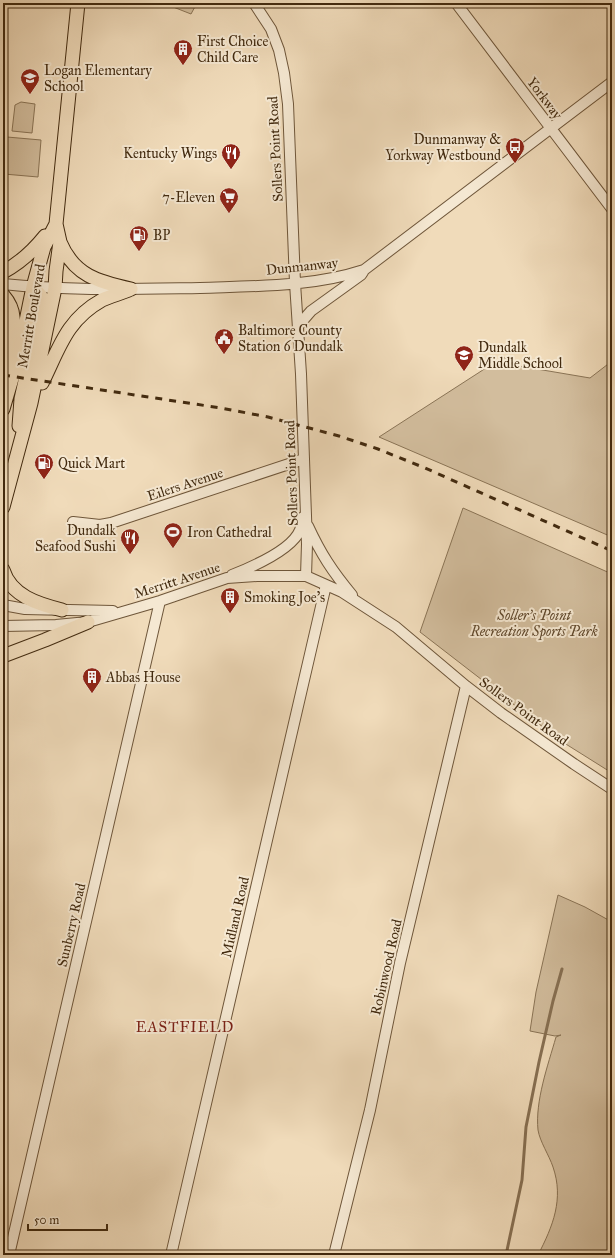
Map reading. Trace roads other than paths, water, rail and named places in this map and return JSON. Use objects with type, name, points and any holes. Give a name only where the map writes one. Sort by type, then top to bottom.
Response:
[{"type":"main road","name":"Merritt Boulevard","points":[[3,507],[31,403],[55,288],[60,242],[56,224],[78,3]]},
{"type":"main road","name":"Merritt Boulevard","points":[[3,409],[19,355],[33,287],[44,247],[56,224]]},
{"type":"main road","points":[[3,272],[22,260],[56,224]]},
{"type":"main road","points":[[60,242],[68,258],[92,278],[102,283],[131,289]]},
{"type":"main road","points":[[18,452],[21,399],[42,306],[41,296],[33,287]]},
{"type":"main road","points":[[31,403],[56,351],[76,320],[89,308],[131,289]]},
{"type":"main road","points":[[3,295],[12,311],[14,323],[3,370]]},
{"type":"main road","points":[[3,570],[6,579],[18,592],[40,604],[62,610]]},
{"type":"main road","points":[[3,656],[88,622]]},
{"type":"street","name":"Sollers Point Road","points":[[254,3],[272,29],[279,50],[284,73],[288,104],[307,522],[306,576],[342,592],[396,627],[466,686],[530,734],[612,789]]},
{"type":"street","name":"Yorkway","points":[[456,3],[612,209]]},
{"type":"street","name":"Dunmanway","points":[[3,284],[55,288],[131,289],[295,283],[332,279],[364,270],[612,82]]},
{"type":"street","points":[[298,326],[312,311],[361,276],[364,270]]},
{"type":"street","name":"Eilers Avenue","points":[[73,522],[100,525],[111,523],[304,459]]},
{"type":"street","points":[[227,578],[275,554],[291,542],[300,530],[306,502]]},
{"type":"street","points":[[307,522],[320,552],[335,575],[358,602]]},
{"type":"street","name":"Merritt Avenue","points":[[3,626],[56,625],[88,622],[160,601],[227,578],[257,576],[306,576]]},
{"type":"street","name":"Midland Road","points":[[171,1255],[326,585]]},
{"type":"street","name":"Sunberry Road","points":[[9,1255],[160,601]]},
{"type":"street","name":"Merritt Avenue","points":[[3,605],[25,609],[96,611],[129,610]]},
{"type":"street","name":"Robinwood Road","points":[[334,1255],[370,1110],[400,963],[466,686]]},
{"type":"waterway","points":[[506,1255],[522,1180],[526,1127],[539,1062],[562,969]]},
{"type":"railway","points":[[3,375],[221,408],[268,417],[339,436],[378,449],[425,468],[612,551]]},
{"type":"place","name":"First Choice Child Care","points":[[183,66]]},
{"type":"place","name":"Logan Elementary School","points":[[30,95]]},
{"type":"place","name":"Dunmanway & Yorkway Westbound","points":[[515,164]]},
{"type":"place","name":"Kentucky Wings","points":[[231,170]]},
{"type":"place","name":"7-Eleven","points":[[229,214]]},
{"type":"place","name":"BP","points":[[139,252]]},
{"type":"place","name":"Baltimore County Station 6 Dundalk","points":[[224,355]]},
{"type":"place","name":"Dundalk Middle School","points":[[464,372]]},
{"type":"place","name":"Quick Mart","points":[[44,480]]},
{"type":"place","name":"Iron Cathedral","points":[[173,549]]},
{"type":"place","name":"Dundalk Seafood Sushi","points":[[130,555]]},
{"type":"place","name":"Smoking Joe's","points":[[230,614]]},
{"type":"place","name":"Abbas House","points":[[92,694]]},
{"type":"district","name":"EASTFIELD","points":[[185,1027]]},
{"type":"park label","name":"Soller's Point Recreation Sports Park","points":[[534,624]]}]
